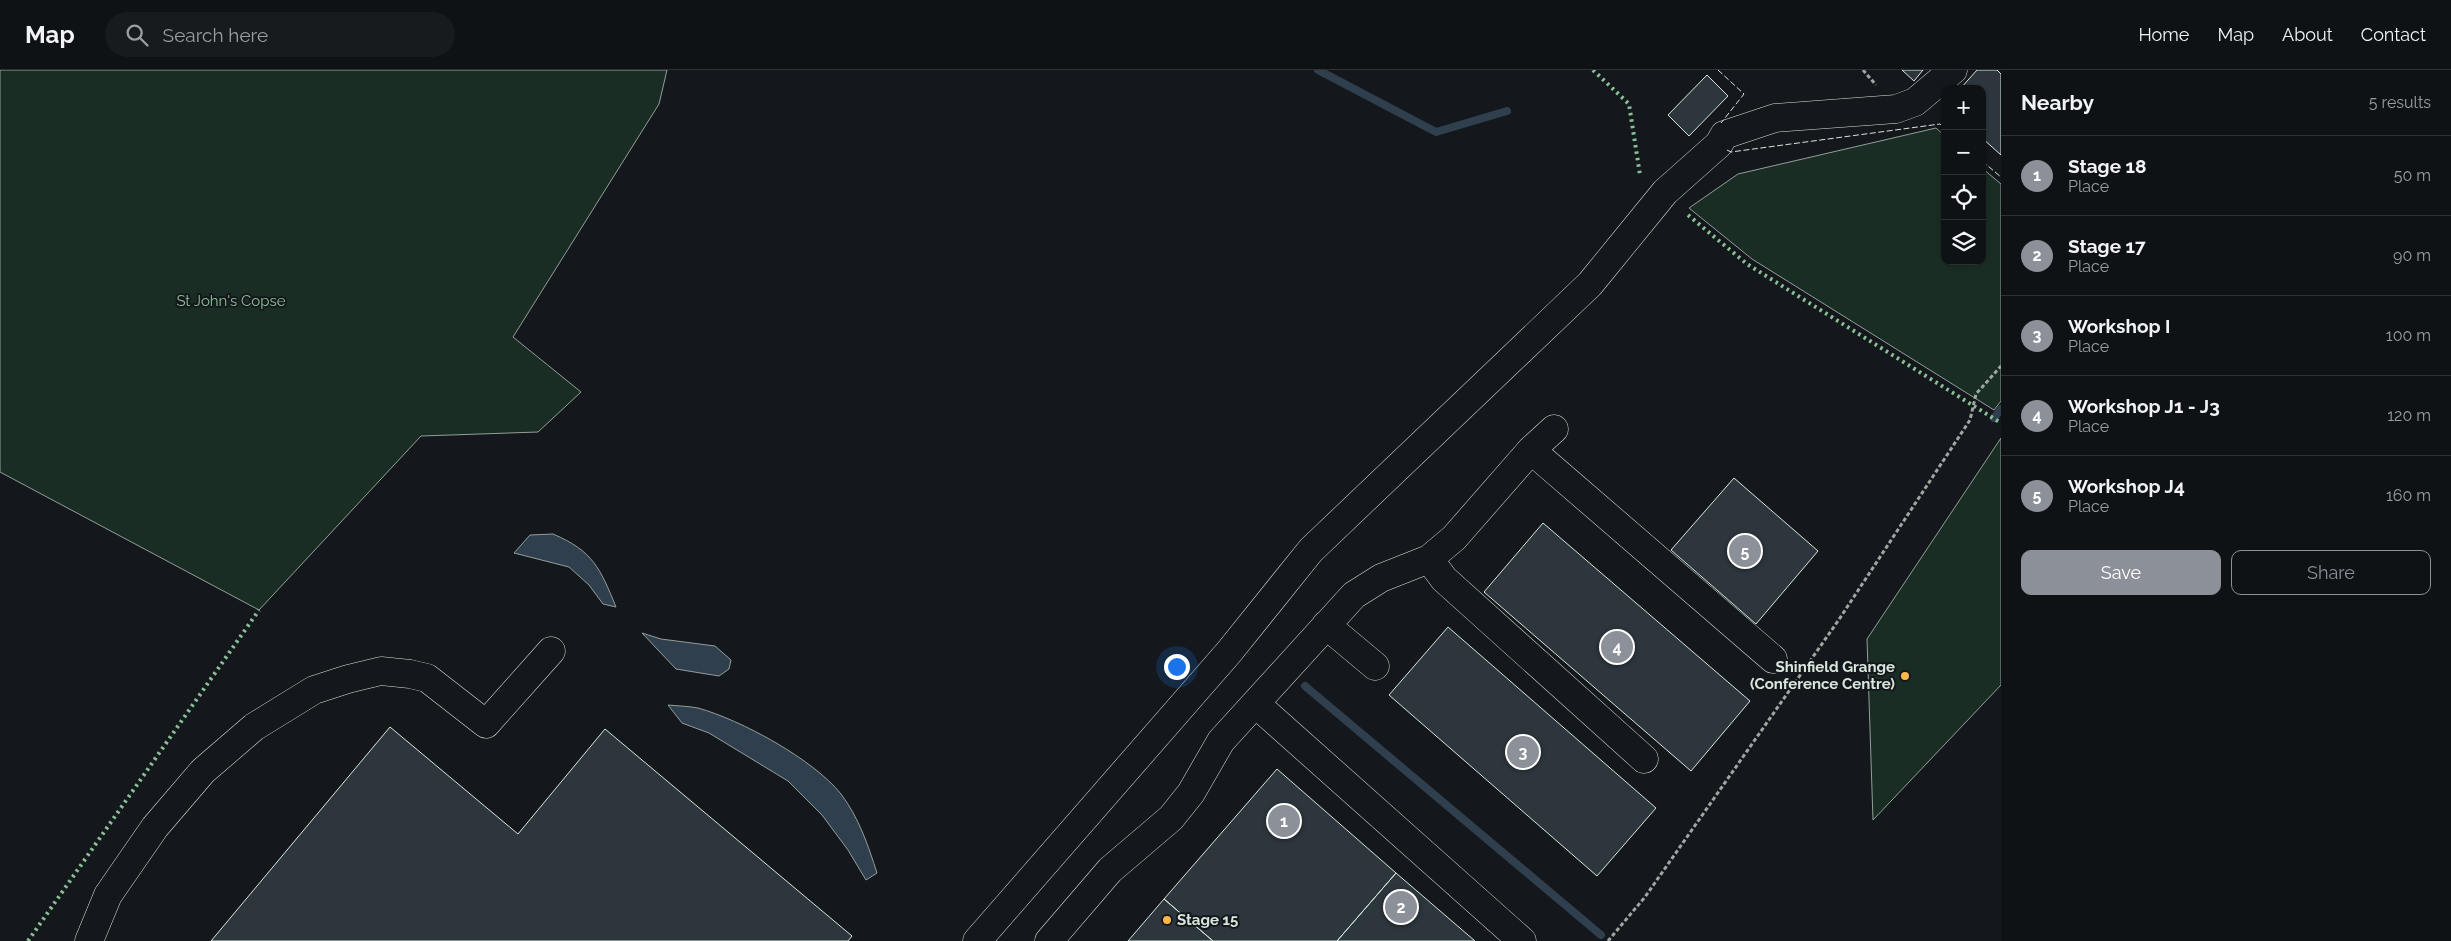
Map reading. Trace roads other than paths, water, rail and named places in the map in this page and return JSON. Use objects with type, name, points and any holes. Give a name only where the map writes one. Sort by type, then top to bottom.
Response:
[{"type":"lane","points":[[977,941],[1229,652],[1311,550],[1590,284],[1665,192],[1719,144],[1724,135],[1775,118],[1896,109],[1915,102],[1953,70]]},
{"type":"lane","points":[[1049,941],[1110,870],[1170,818],[1191,793],[1221,741],[1354,595],[1381,578],[1429,559],[1454,538],[1532,450],[1554,429]]},
{"type":"lane","points":[[1532,450],[1772,659]]},
{"type":"lane","points":[[1429,559],[1444,579],[1644,758]]},
{"type":"lane","points":[[1326,625],[1375,666]]},
{"type":"lane","points":[[89,941],[108,896],[155,827],[203,771],[254,727],[314,690],[381,671],[427,678],[486,724],[551,651]]},
{"type":"lane","points":[[1256,704],[1522,941]]},
{"type":"water","points":[[553,534],[567,540],[594,562],[616,607],[603,604],[589,585],[569,567],[514,553],[530,535]]},
{"type":"water","points":[[642,633],[661,639],[715,646],[731,660],[729,669],[719,676],[676,669]]},
{"type":"water","points":[[668,705],[698,708],[735,722],[775,742],[813,767],[829,781],[847,803],[862,832],[877,873],[866,880],[848,850],[822,815],[788,781],[709,733],[682,723]]},
{"type":"waterway","points":[[1318,70],[1436,132],[1507,111]]},
{"type":"waterway","points":[[1994,418],[2001,409]]},
{"type":"waterway","points":[[1305,686],[1601,935]]},
{"type":"place","name":"Workshop J4","points":[[1745,551]]},
{"type":"place","name":"Workshop J1 - J3","points":[[1617,647]]},
{"type":"place","name":"Shinfield Grange (Conference Centre)","points":[[1905,676]]},
{"type":"place","name":"Workshop I","points":[[1523,752]]},
{"type":"place","name":"Stage 18","points":[[1284,821]]},
{"type":"place","name":"Stage 17","points":[[1401,907]]},
{"type":"place","name":"Stage 15","points":[[1167,920]]},
{"type":"park label","name":"St John's Copse","points":[[231,301]]}]
